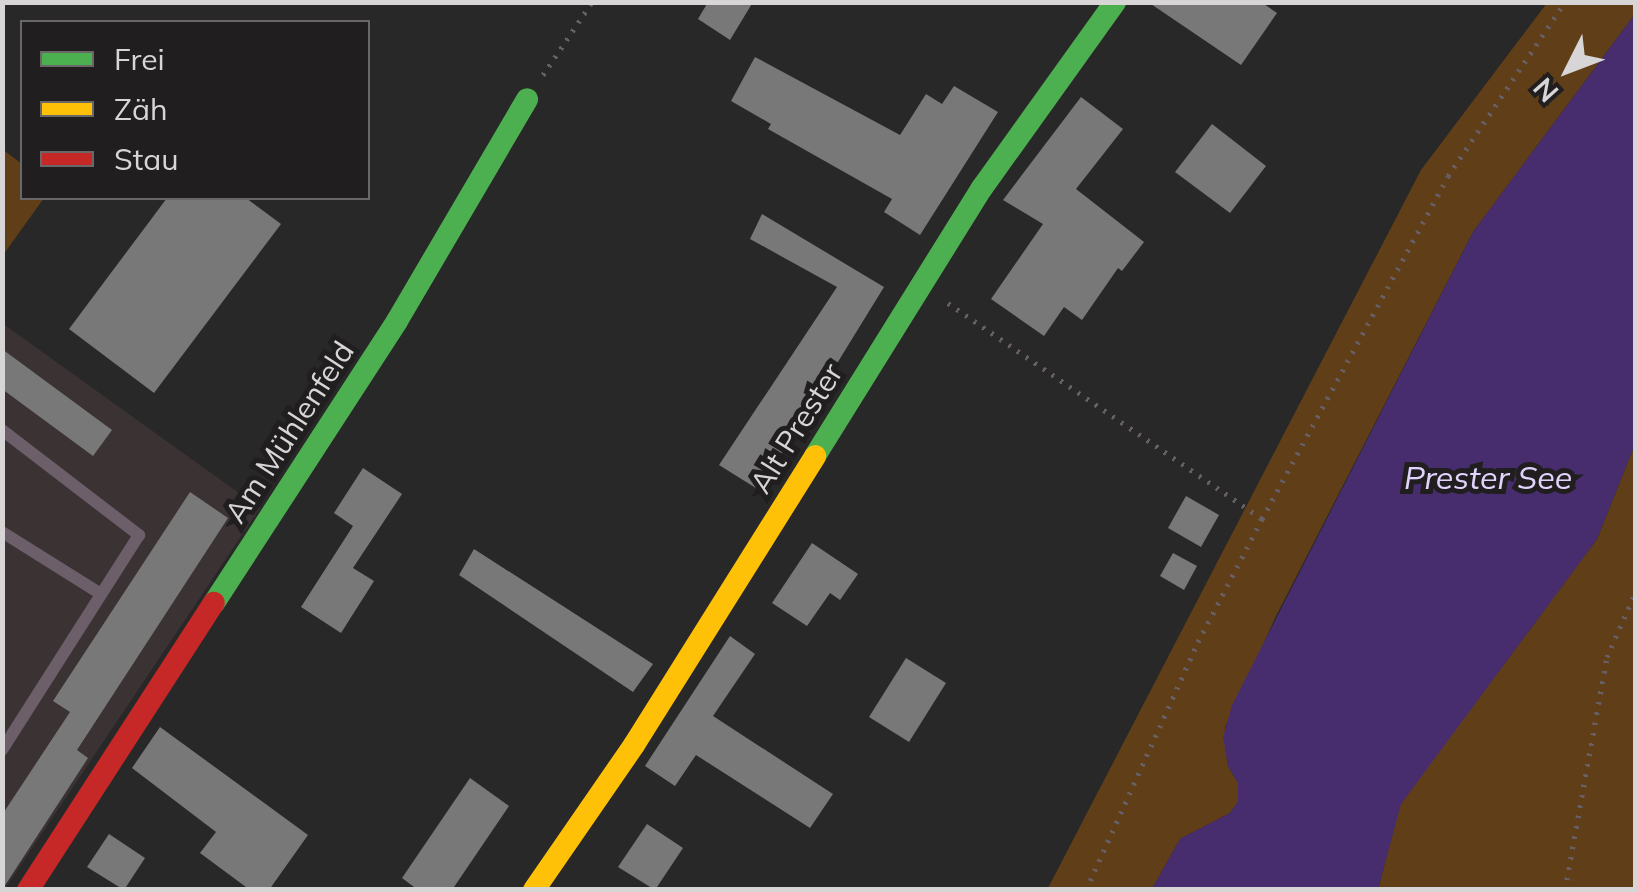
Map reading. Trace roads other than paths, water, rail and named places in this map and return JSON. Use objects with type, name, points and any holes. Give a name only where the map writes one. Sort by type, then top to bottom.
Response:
[{"type":"main road","name":"Alt Prester","points":[[534,890],[634,745],[1012,143],[1115,2]]},
{"type":"main road","name":"Am Mühlenfeld","points":[[28,890],[396,321],[526,99]]},
{"type":"lane","points":[[2,430],[139,534],[2,750]]},
{"type":"lane","points":[[2,532],[102,594]]},
{"type":"water","name":"Prester See","points":[[1635,14],[1635,444],[1597,539],[1401,804],[1378,889],[1152,889],[1180,839],[1230,813],[1238,802],[1238,783],[1228,766],[1223,737],[1232,705],[1473,232]]}]
